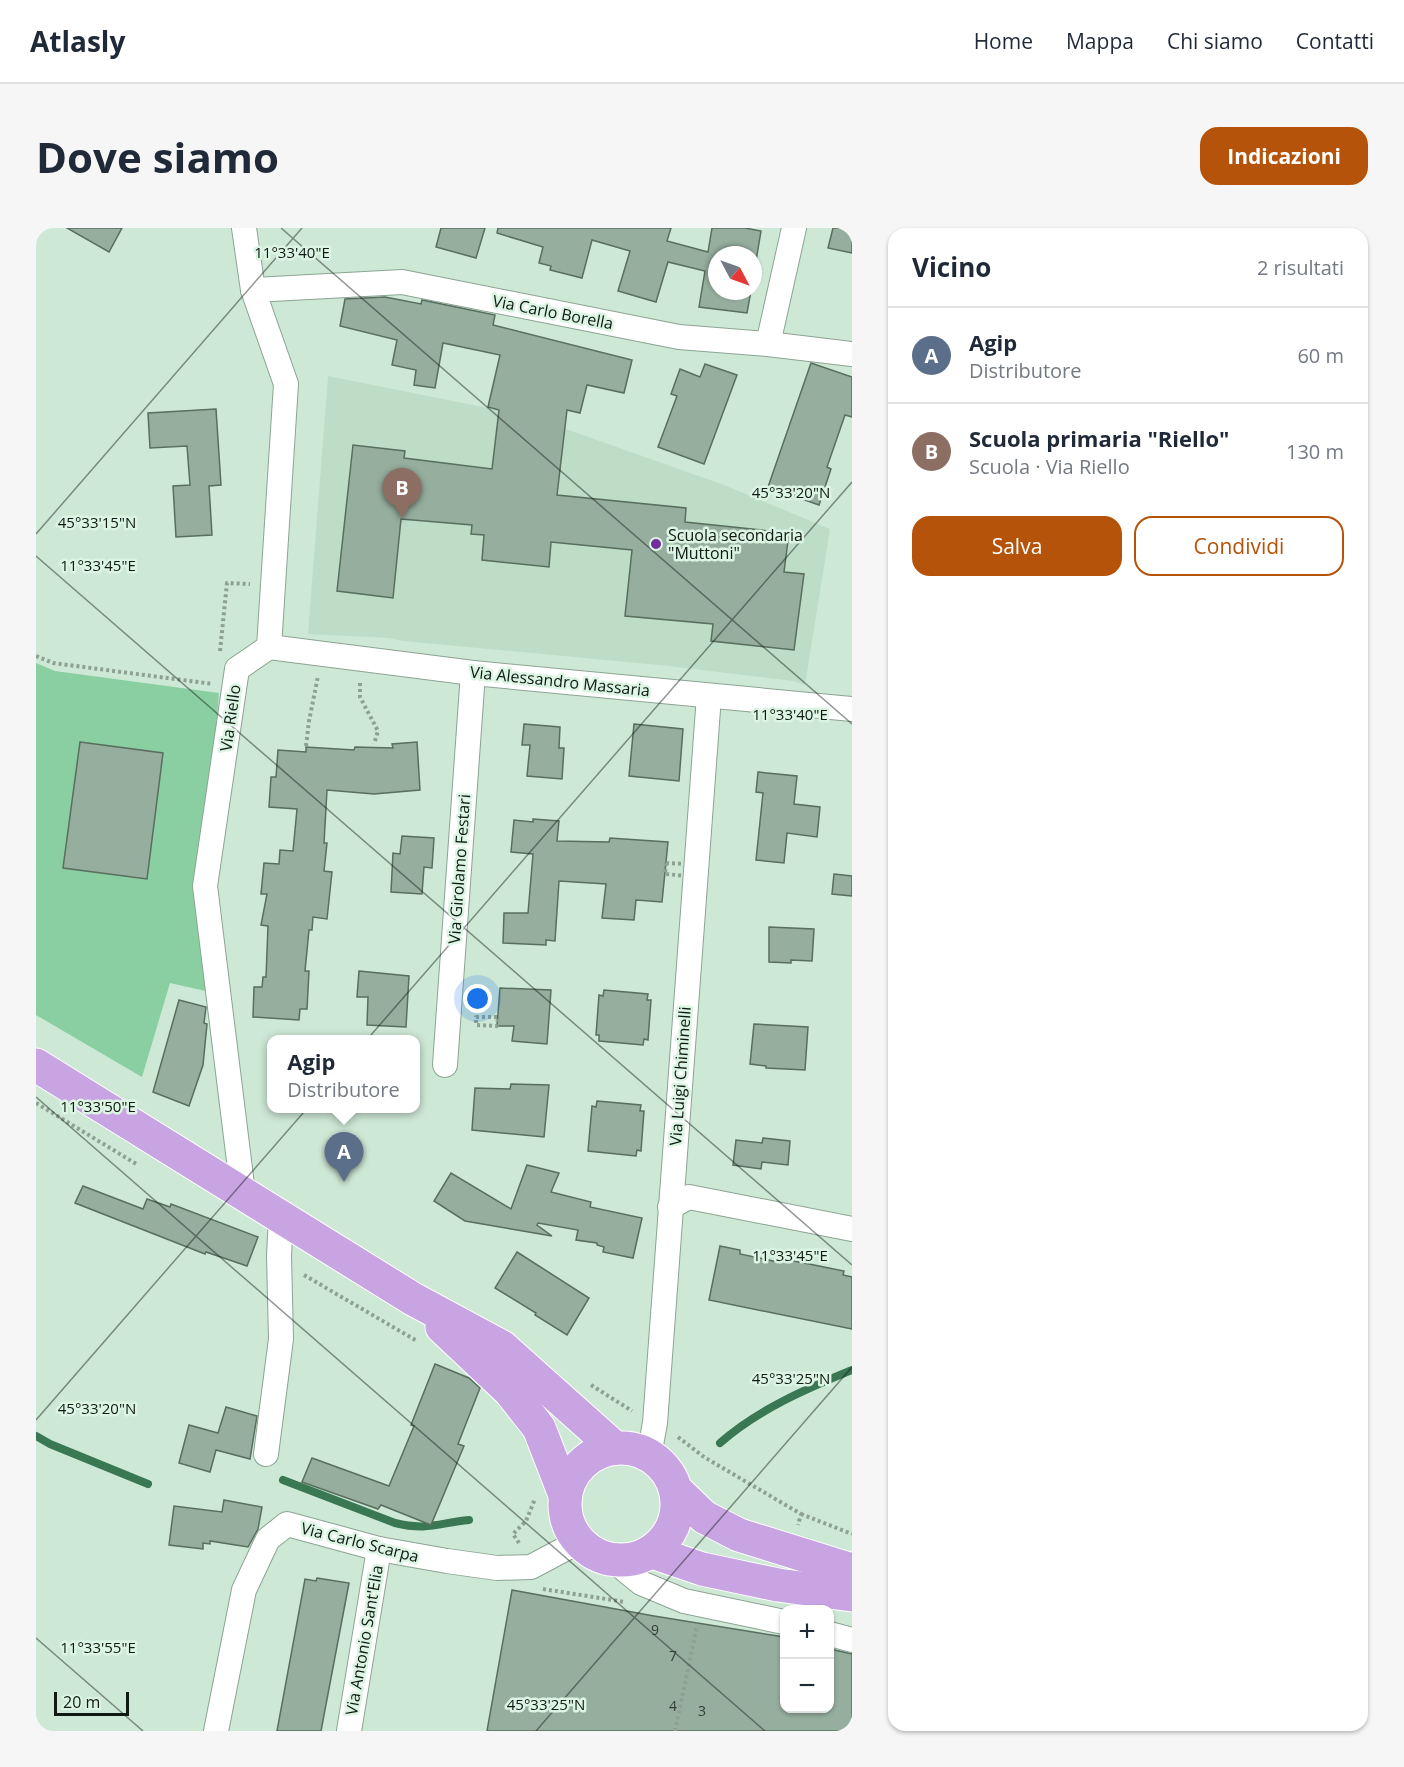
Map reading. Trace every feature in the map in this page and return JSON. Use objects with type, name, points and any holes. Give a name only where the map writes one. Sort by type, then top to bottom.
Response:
[{"type":"main road","points":[[36,1065],[413,1299],[502,1347],[615,1448]]},
{"type":"main road","points":[[413,1299],[510,1391],[539,1428],[551,1495],[565,1512],[578,1542],[595,1554],[614,1561],[627,1561],[652,1552],[665,1539],[674,1524],[678,1507],[675,1489]]},
{"type":"main road","points":[[551,1495],[598,1453],[615,1448],[632,1449],[649,1455],[662,1466],[675,1489],[704,1517],[740,1535],[852,1570]]},
{"type":"main road","points":[[652,1552],[702,1569],[778,1585],[852,1594]]},
{"type":"street","points":[[244,228],[253,290],[286,384],[269,647]]},
{"type":"street","points":[[768,344],[794,228]]},
{"type":"street","name":"Via Carlo Borella","points":[[253,290],[402,282],[679,337],[852,354]]},
{"type":"street","name":"Via Alessandro Massaria","points":[[269,647],[473,673],[852,708]]},
{"type":"street","name":"Via Riello","points":[[243,1193],[205,886],[237,669],[269,647]]},
{"type":"street","name":"Via Girolamo Festari","points":[[445,1065],[473,673]]},
{"type":"street","name":"Via Luigi Chiminelli","points":[[649,1455],[655,1423],[709,696]]},
{"type":"street","points":[[670,1207],[689,1197],[852,1228]]},
{"type":"street","points":[[266,1454],[281,1339],[279,1256],[281,1216]]},
{"type":"street","name":"Via Carlo Scarpa","points":[[216,1731],[244,1590],[268,1539],[287,1524],[380,1549],[447,1562],[496,1568],[531,1567],[578,1542]]},
{"type":"street","name":"Via Antonio Sant'Elia","points":[[349,1731],[380,1549]]},
{"type":"street","points":[[614,1561],[641,1583],[684,1601],[780,1621]]},
{"type":"street","points":[[834,1635],[852,1640]]},
{"type":"path","points":[[219,662],[227,583],[273,584]]},
{"type":"path","points":[[306,746],[322,654]]},
{"type":"path","name":"Via Riello","points":[[36,656],[53,663],[216,685]]},
{"type":"path","points":[[360,697],[378,731],[375,744]]},
{"type":"path","points":[[476,1017],[498,1017],[497,1026],[476,1025],[476,1017]]},
{"type":"path","points":[[36,1103],[142,1167]]},
{"type":"path","points":[[279,1256],[305,1275],[421,1343]]},
{"type":"path","points":[[581,1379],[640,1416]]},
{"type":"path","points":[[551,1495],[513,1534],[541,1588],[627,1603]]},
{"type":"path","points":[[801,1514],[852,1534]]},
{"type":"path","points":[[675,1731],[699,1618]]},
{"type":"shaded area","name":"Scuola secondaria \"Muttoni\"","points":[[328,376],[532,417],[724,485],[830,529],[805,685],[793,681],[669,666],[389,638],[308,634]]},
{"type":"green space","points":[[36,663],[55,671],[219,693],[214,753],[210,992],[170,983],[142,1077],[36,1015]]},
{"type":"building","points":[[67,228],[122,228],[109,252]]},
{"type":"building","points":[[441,228],[485,228],[476,258],[436,247]]},
{"type":"building","points":[[498,228],[671,228],[667,241],[708,252],[708,300],[749,300],[747,313],[699,307],[705,271],[668,262],[656,302],[618,291],[630,251],[592,240],[582,278],[550,270],[551,266],[539,263],[543,247],[497,233]]},
{"type":"building","points":[[712,228],[745,228],[761,231],[758,246],[709,246]]},
{"type":"building","points":[[833,228],[852,228],[852,253],[828,248]]},
{"type":"building","points":[[385,297],[421,304],[422,300],[495,315],[493,325],[632,360],[624,393],[587,385],[580,413],[567,410],[557,495],[686,508],[685,522],[789,533],[784,572],[804,574],[794,650],[711,641],[713,624],[625,616],[632,550],[551,542],[549,567],[482,560],[484,535],[471,534],[472,525],[401,519],[393,598],[337,591],[353,445],[405,451],[404,458],[492,469],[499,410],[488,407],[500,355],[443,343],[435,388],[414,385],[416,370],[392,365],[397,340],[340,326],[345,299]]},
{"type":"building","points":[[811,363],[852,377],[852,417],[845,415],[827,467],[831,469],[819,505],[768,487]]},
{"type":"building","points":[[705,364],[737,375],[704,464],[658,447],[677,396],[671,394],[680,369],[700,377]]},
{"type":"building","points":[[216,409],[221,485],[209,486],[212,535],[176,537],[173,486],[190,485],[187,446],[150,448],[148,413]]},
{"type":"building","points":[[524,724],[560,727],[559,748],[564,748],[562,779],[527,776],[530,745],[522,745]]},
{"type":"building","points":[[634,724],[683,729],[679,781],[629,776]]},
{"type":"building","points":[[80,742],[163,753],[147,879],[63,868]]},
{"type":"building","points":[[417,742],[420,790],[374,794],[327,790],[324,843],[327,843],[324,871],[332,872],[327,919],[313,917],[312,930],[309,930],[305,971],[309,971],[307,1009],[300,1009],[299,1020],[253,1017],[254,987],[262,987],[263,977],[266,977],[268,926],[261,925],[267,894],[261,894],[264,863],[279,864],[280,850],[293,851],[297,809],[269,807],[271,777],[276,777],[278,750],[306,752],[306,747],[354,750],[355,747],[393,748],[392,744]]},
{"type":"building","points":[[758,772],[797,776],[794,804],[820,807],[817,837],[787,833],[784,863],[756,860],[763,793],[756,792]]},
{"type":"building","points":[[533,819],[559,821],[557,841],[609,842],[610,838],[668,842],[662,902],[636,900],[634,920],[602,918],[606,884],[559,881],[555,941],[546,940],[546,945],[503,943],[504,913],[528,913],[533,854],[511,852],[514,820],[533,822]]},
{"type":"building","points":[[402,836],[434,838],[432,868],[424,867],[422,894],[391,892],[393,853],[400,854]]},
{"type":"building","points":[[834,874],[852,876],[852,896],[832,894]]},
{"type":"building","points":[[769,927],[814,929],[812,961],[769,962]]},
{"type":"building","points":[[359,971],[409,976],[406,1027],[367,1025],[368,997],[357,997]]},
{"type":"building","points":[[500,988],[551,990],[547,1044],[512,1041],[514,1026],[497,1026]]},
{"type":"building","points":[[604,990],[648,994],[647,1000],[651,1000],[648,1040],[644,1039],[643,1045],[599,1041],[599,1035],[596,1035],[599,995],[603,996]]},
{"type":"building","points":[[179,1000],[206,1007],[204,1023],[207,1024],[203,1065],[189,1106],[153,1092]]},
{"type":"building","points":[[754,1024],[808,1027],[805,1070],[766,1068],[766,1066],[750,1064]]},
{"type":"building","points":[[511,1084],[549,1085],[544,1137],[472,1130],[475,1088],[510,1089]]},
{"type":"building","points":[[597,1101],[641,1105],[640,1111],[644,1111],[641,1151],[637,1150],[636,1156],[588,1151],[592,1106],[596,1107]]},
{"type":"building","points":[[763,1138],[790,1141],[788,1165],[762,1162],[761,1169],[733,1165],[736,1140],[762,1143]]},
{"type":"building","points":[[527,1165],[559,1173],[551,1192],[591,1202],[590,1207],[642,1218],[633,1258],[603,1252],[604,1247],[597,1243],[576,1240],[578,1230],[538,1223],[537,1225],[552,1236],[465,1221],[434,1201],[451,1173],[511,1209]]},
{"type":"building","points":[[83,1186],[143,1209],[147,1199],[170,1207],[171,1204],[258,1237],[247,1266],[206,1252],[205,1254],[75,1203]]},
{"type":"building","points":[[720,1246],[740,1250],[740,1254],[778,1262],[779,1258],[844,1271],[843,1275],[852,1277],[852,1329],[709,1300]]},
{"type":"building","points":[[517,1252],[589,1298],[567,1335],[495,1288]]},
{"type":"building","points":[[435,1364],[469,1378],[480,1388],[458,1444],[464,1446],[431,1525],[381,1505],[378,1509],[302,1482],[312,1458],[389,1486],[414,1426],[411,1425]]},
{"type":"building","points":[[226,1407],[257,1416],[250,1459],[216,1450],[210,1472],[179,1463],[189,1425],[218,1433]]},
{"type":"building","points":[[224,1500],[262,1507],[258,1529],[248,1547],[210,1541],[210,1544],[203,1543],[203,1549],[169,1545],[174,1506],[222,1512]]},
{"type":"building","points":[[317,1578],[349,1583],[321,1731],[277,1731],[305,1579],[316,1581]]},
{"type":"building","points":[[512,1590],[780,1636],[780,1713],[834,1713],[834,1650],[852,1654],[852,1731],[487,1731]]},
{"type":"waterway","points":[[720,1443],[766,1410],[852,1370]]},
{"type":"waterway","points":[[36,1436],[50,1444],[148,1484]]},
{"type":"waterway","points":[[283,1480],[395,1523],[425,1526],[469,1520]]},
{"type":"place","name":"Scuola primaria \"Riello\"","points":[[402,518]]},
{"type":"place","name":"Scuola secondaria \"Muttoni\"","points":[[656,544]]},
{"type":"place","name":"Agip","points":[[344,1182]]}]
